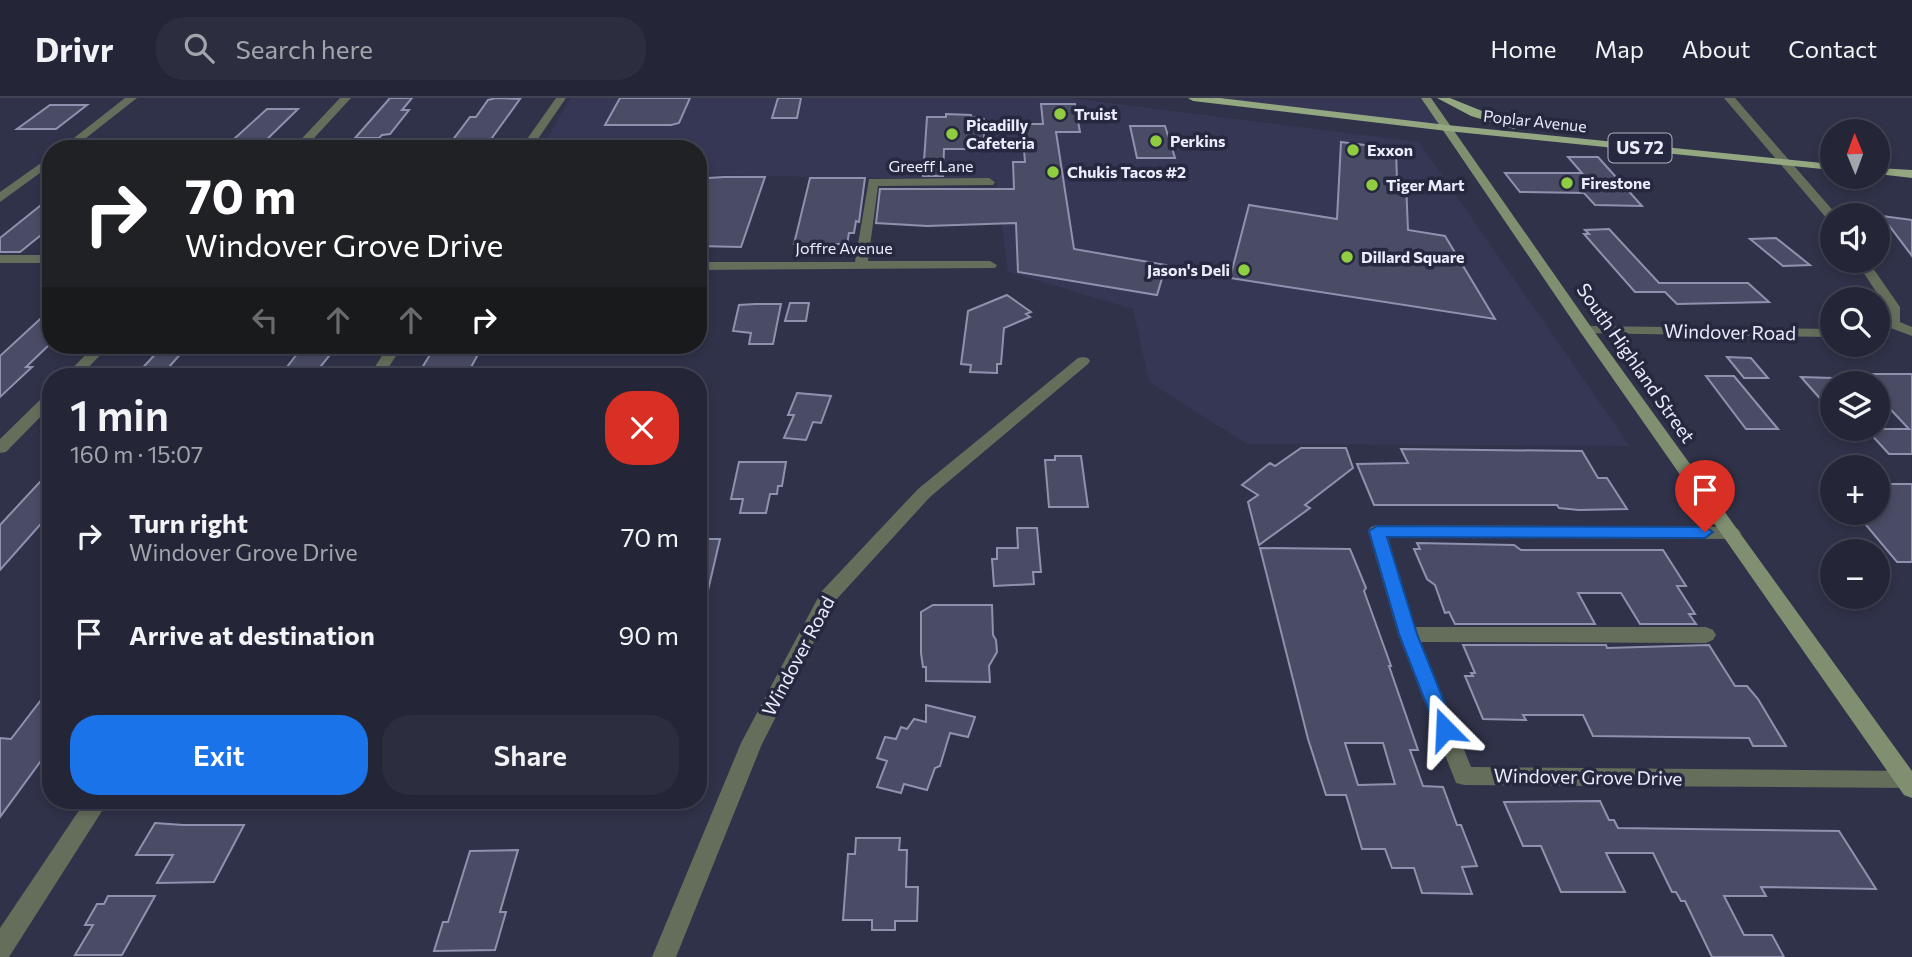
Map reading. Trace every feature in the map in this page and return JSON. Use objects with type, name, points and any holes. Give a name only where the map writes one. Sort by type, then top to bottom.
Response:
[{"type":"main road","name":"Poplar Avenue","points":[[1193,98],[1447,128],[1820,166]]},
{"type":"main road","name":"South Highland Street","points":[[1426,98],[1586,330],[1909,784]]},
{"type":"main road","points":[[1442,98],[1494,121],[1592,143]]},
{"type":"main road","points":[[1890,172],[1912,174]]},
{"type":"street","points":[[77,140],[132,98]]},
{"type":"street","points":[[306,140],[346,98]]},
{"type":"street","points":[[531,140],[561,98]]},
{"type":"street","points":[[1729,98],[1820,203]]},
{"type":"street","points":[[0,198],[42,166]]},
{"type":"street","name":"Greeff Lane","points":[[861,265],[873,182],[989,182]]},
{"type":"street","points":[[0,259],[42,259]]},
{"type":"street","name":"Joffre Avenue","points":[[707,266],[990,265]]},
{"type":"street","points":[[1870,273],[1893,307],[1893,324]]},
{"type":"street","points":[[1890,325],[1912,332]]},
{"type":"street","name":"Windover Road","points":[[1586,330],[1820,333]]},
{"type":"street","points":[[80,368],[94,354]]},
{"type":"street","name":"Windover Road","points":[[664,957],[752,743],[828,597],[924,493],[1083,361]]},
{"type":"street","points":[[0,448],[42,406]]},
{"type":"street","name":"Windover Grove Drive","points":[[1732,533],[1377,531],[1408,634],[1464,776],[1909,784]]},
{"type":"street","points":[[1408,634],[1706,635]]},
{"type":"street","points":[[0,948],[92,809]]},
{"type":"shaded area","points":[[571,98],[1070,98],[1419,142],[1630,446],[1247,444],[1149,382],[1133,309],[1008,272],[996,180],[707,175],[707,140],[546,140]]},
{"type":"shaded area","points":[[1193,98],[1426,98],[1447,128]]},
{"type":"building","points":[[390,98],[412,98],[402,110],[409,110],[390,134],[379,138],[355,138]]},
{"type":"building","points":[[620,98],[690,98],[679,123],[605,125]]},
{"type":"building","points":[[778,98],[801,98],[797,118],[772,118]]},
{"type":"building","points":[[520,99],[490,140],[453,140],[470,117],[476,117],[488,100]]},
{"type":"building","points":[[1041,104],[1075,104],[1080,132],[1056,132],[1074,249],[1166,265],[1157,295],[1018,272],[1016,223],[927,226],[876,223],[880,189],[1014,189],[1013,162],[1025,162],[1022,124],[1043,124]]},
{"type":"building","points":[[50,105],[87,105],[56,129],[17,129]]},
{"type":"building","points":[[267,109],[298,109],[266,140],[233,140]]},
{"type":"building","name":"Picadilly Cafeteria","points":[[946,114],[971,115],[984,119],[984,149],[944,149],[943,176],[923,176],[927,117],[946,117]]},
{"type":"building","name":"Perkins","points":[[1130,126],[1165,126],[1175,158],[1137,158]]},
{"type":"building","name":"Dillard Square","points":[[1341,142],[1396,149],[1397,181],[1406,183],[1408,230],[1445,236],[1495,319],[1230,278],[1249,205],[1337,219]]},
{"type":"building","name":"Firestone","points":[[1568,157],[1598,157],[1642,206],[1595,205],[1584,193],[1520,192],[1505,173],[1582,173]]},
{"type":"building","points":[[765,177],[741,247],[707,246],[708,178]]},
{"type":"building","points":[[810,178],[865,178],[859,222],[856,221],[854,233],[849,233],[847,244],[794,244]]},
{"type":"building","points":[[42,204],[42,234],[20,252],[0,252],[0,238]]},
{"type":"building","points":[[1890,217],[1912,220],[1912,256],[1890,227]]},
{"type":"building","points":[[1609,229],[1659,283],[1748,283],[1769,302],[1677,304],[1665,292],[1635,292],[1584,234],[1589,234],[1585,230]]},
{"type":"building","points":[[1776,238],[1810,265],[1783,266],[1750,239]]},
{"type":"building","points":[[1007,295],[1031,312],[1026,314],[1030,317],[1004,328],[1001,364],[997,364],[997,373],[970,372],[971,365],[961,364],[968,311]]},
{"type":"building","points":[[790,303],[809,303],[806,321],[785,321]]},
{"type":"building","points":[[781,304],[773,344],[749,344],[751,333],[733,331],[739,305]]},
{"type":"building","points":[[42,317],[42,352],[26,367],[32,367],[0,397],[0,356]]},
{"type":"building","points":[[155,354],[181,354],[168,368],[142,368]]},
{"type":"building","points":[[297,354],[331,354],[319,368],[286,368]]},
{"type":"building","points":[[430,354],[478,354],[471,368],[422,368]]},
{"type":"building","points":[[1727,357],[1751,358],[1768,378],[1744,378]]},
{"type":"building","points":[[1890,374],[1912,374],[1912,454],[1889,454],[1877,441],[1890,441],[1890,429],[1909,429],[1890,409]]},
{"type":"building","points":[[1706,376],[1734,376],[1778,429],[1746,429]]},
{"type":"building","points":[[1801,377],[1820,378],[1820,398]]},
{"type":"building","points":[[797,393],[831,396],[821,423],[813,422],[806,440],[784,438],[794,415],[788,415]]},
{"type":"building","points":[[1301,448],[1346,448],[1353,468],[1305,505],[1310,508],[1259,545],[1248,502],[1258,495],[1242,485],[1270,463],[1275,466]]},
{"type":"building","points":[[1401,449],[1582,451],[1598,478],[1607,478],[1627,509],[1579,510],[1559,508],[1557,505],[1374,505],[1357,464],[1408,463]]},
{"type":"building","points":[[1055,456],[1081,456],[1088,507],[1049,507],[1045,460],[1055,460]]},
{"type":"building","points":[[739,462],[786,462],[782,486],[778,486],[777,494],[770,494],[766,513],[740,513],[743,499],[731,499]]},
{"type":"building","points":[[42,480],[42,523],[0,570],[0,525]]},
{"type":"building","points":[[1890,484],[1912,484],[1912,562],[1897,562],[1890,554],[1890,539],[1878,539],[1866,525],[1890,525]]},
{"type":"building","points":[[1017,528],[1037,528],[1041,572],[1033,572],[1034,584],[994,586],[992,559],[997,559],[997,548],[1018,548]]},
{"type":"building","points":[[707,539],[720,539],[707,595]]},
{"type":"building","points":[[1417,543],[1514,545],[1521,550],[1663,550],[1686,586],[1677,586],[1695,614],[1689,614],[1696,624],[1640,624],[1621,593],[1578,593],[1595,624],[1455,624],[1449,612],[1445,613],[1435,585],[1427,579],[1414,549],[1420,549]]},
{"type":"building","points":[[1260,548],[1350,549],[1366,588],[1364,591],[1418,750],[1410,750],[1423,786],[1443,787],[1457,825],[1461,825],[1477,866],[1462,867],[1472,894],[1422,893],[1414,868],[1392,868],[1385,849],[1362,849],[1346,795],[1326,795],[1308,739]],"holes":[[[1345,743],[1383,743],[1395,784],[1358,785]]]},
{"type":"building","points":[[933,605],[992,605],[993,635],[997,652],[989,666],[990,682],[926,681],[926,667],[923,667],[921,653],[921,612]]},
{"type":"building","points":[[1463,645],[1606,645],[1607,648],[1709,645],[1735,686],[1747,686],[1758,699],[1786,746],[1753,746],[1749,738],[1593,736],[1583,715],[1523,715],[1526,720],[1483,719],[1465,676],[1473,676],[1471,673],[1475,673]]},
{"type":"building","points":[[42,699],[42,759],[0,817],[0,738],[11,739]]},
{"type":"building","points":[[926,705],[975,717],[968,737],[950,733],[940,766],[935,768],[927,790],[904,784],[901,793],[877,787],[887,761],[877,758],[885,737],[896,739],[901,727],[907,729],[914,719],[926,722]]},
{"type":"building","points":[[1600,801],[1609,820],[1614,820],[1618,828],[1839,831],[1876,889],[1761,887],[1766,896],[1724,896],[1744,935],[1772,935],[1784,957],[1712,957],[1685,901],[1681,901],[1676,892],[1672,892],[1653,853],[1606,853],[1625,892],[1561,892],[1541,846],[1523,846],[1504,802]]},
{"type":"building","points":[[155,823],[244,825],[214,882],[157,883],[173,855],[136,855]]},
{"type":"building","points":[[856,838],[900,838],[899,850],[907,850],[906,887],[918,887],[917,921],[895,921],[895,930],[872,930],[872,920],[843,920],[848,854],[855,854]]},
{"type":"building","points":[[518,850],[500,912],[506,912],[495,950],[434,951],[443,922],[448,922],[470,851]]},
{"type":"building","points":[[108,896],[155,896],[122,955],[75,955],[93,925],[85,925],[97,904],[104,904]]},
{"type":"place","name":"Truist","points":[[1060,114]]},
{"type":"place","name":"Picadilly Cafeteria","points":[[952,134]]},
{"type":"place","name":"Perkins","points":[[1156,141]]},
{"type":"place","name":"Exxon","points":[[1353,150]]},
{"type":"place","name":"Chukis Tacos #2","points":[[1053,172]]},
{"type":"place","name":"Firestone","points":[[1567,183]]},
{"type":"place","name":"Tiger Mart","points":[[1372,185]]},
{"type":"place","name":"Dillard Square","points":[[1347,257]]},
{"type":"place","name":"Jason's Deli","points":[[1244,270]]},
{"type":"route","points":[[1445,729],[1408,634],[1377,531],[1705,532]]}]
